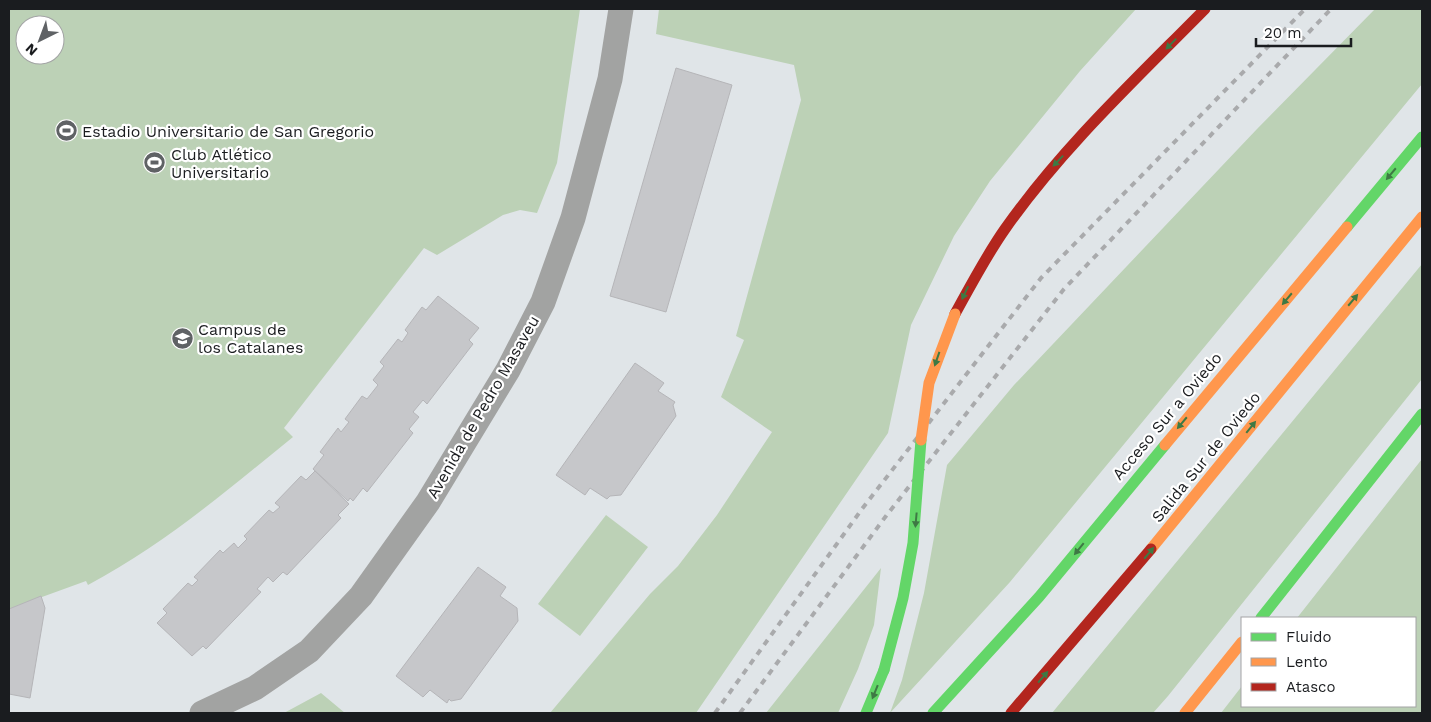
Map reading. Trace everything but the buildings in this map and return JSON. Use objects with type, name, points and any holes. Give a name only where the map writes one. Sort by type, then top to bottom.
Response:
[{"type":"highway","points":[[866,713],[884,670],[908,569],[916,524],[923,419],[928,392],[935,366],[955,314],[972,278],[993,244],[1043,177],[1205,9]]},
{"type":"highway","name":"Acceso Sur a Oviedo","points":[[933,713],[1039,597],[1422,137]]},
{"type":"highway","name":"Salida Sur de Oviedo","points":[[1011,713],[1167,532],[1317,344],[1422,217]]},
{"type":"highway","points":[[1262,617],[1422,414]]},
{"type":"highway","points":[[1185,713],[1241,643]]},
{"type":"street","name":"Avenida de Pedro Masaveu","points":[[202,713],[255,688],[309,651],[361,596],[428,502],[508,370],[543,302],[573,218],[610,79],[621,9]]},
{"type":"green space","name":"Campus de los Catalanes","points":[[9,9],[580,9],[557,163],[537,213],[520,210],[503,215],[437,255],[424,248],[284,428],[293,437],[219,497],[169,534],[88,585],[86,581],[9,609]]},
{"type":"green space","points":[[659,9],[1136,9],[1080,71],[990,181],[954,236],[911,325],[888,433],[696,713],[550,713],[650,594],[678,566],[717,515],[772,432],[721,397],[744,340],[736,336],[801,100],[794,65],[656,34]]},
{"type":"green space","points":[[1375,9],[1422,9],[1422,84],[1010,582],[890,713],[902,680],[924,593],[947,465],[1014,385],[1257,129]]},
{"type":"green space","points":[[1422,264],[1422,379],[1168,696],[1153,713],[1052,713]]},
{"type":"green space","points":[[1422,459],[1422,713],[1221,713],[1241,687],[1241,707],[1416,707],[1416,617],[1298,617]]},
{"type":"green space","points":[[606,515],[648,547],[580,636],[538,604]]},
{"type":"green space","points":[[881,568],[874,625],[858,669],[838,713],[766,713]]},
{"type":"green space","points":[[321,693],[345,713],[284,713]]},
{"type":"railway","points":[[715,713],[862,509],[1041,278],[1305,9]]},
{"type":"railway","points":[[740,713],[886,516],[1064,289],[1331,9]]},
{"type":"traffic: fast","points":[[1347,227],[1422,137]]},
{"type":"traffic: fast","points":[[1262,617],[1422,414]]},
{"type":"traffic: fast","points":[[884,670],[903,598],[913,543],[921,440]]},
{"type":"traffic: fast","points":[[933,713],[1039,597],[1165,445]]},
{"type":"traffic: fast","points":[[866,713],[884,670]]},
{"type":"traffic: slow","points":[[1151,549],[1422,217]]},
{"type":"traffic: slow","points":[[1165,445],[1347,227]]},
{"type":"traffic: slow","points":[[921,440],[929,383],[955,314]]},
{"type":"traffic: slow","points":[[1185,713],[1241,643]]},
{"type":"traffic: jam","points":[[955,314],[998,239],[1027,199],[1100,115],[1205,9]]},
{"type":"traffic: jam","points":[[1011,713],[1151,549]]},
{"type":"place","name":"Estadio Universitario de San Gregorio","points":[[66,131]]},
{"type":"place","name":"Club Atlético Universitario","points":[[155,163]]},
{"type":"place","name":"Campus de los Catalanes","points":[[182,338]]}]
